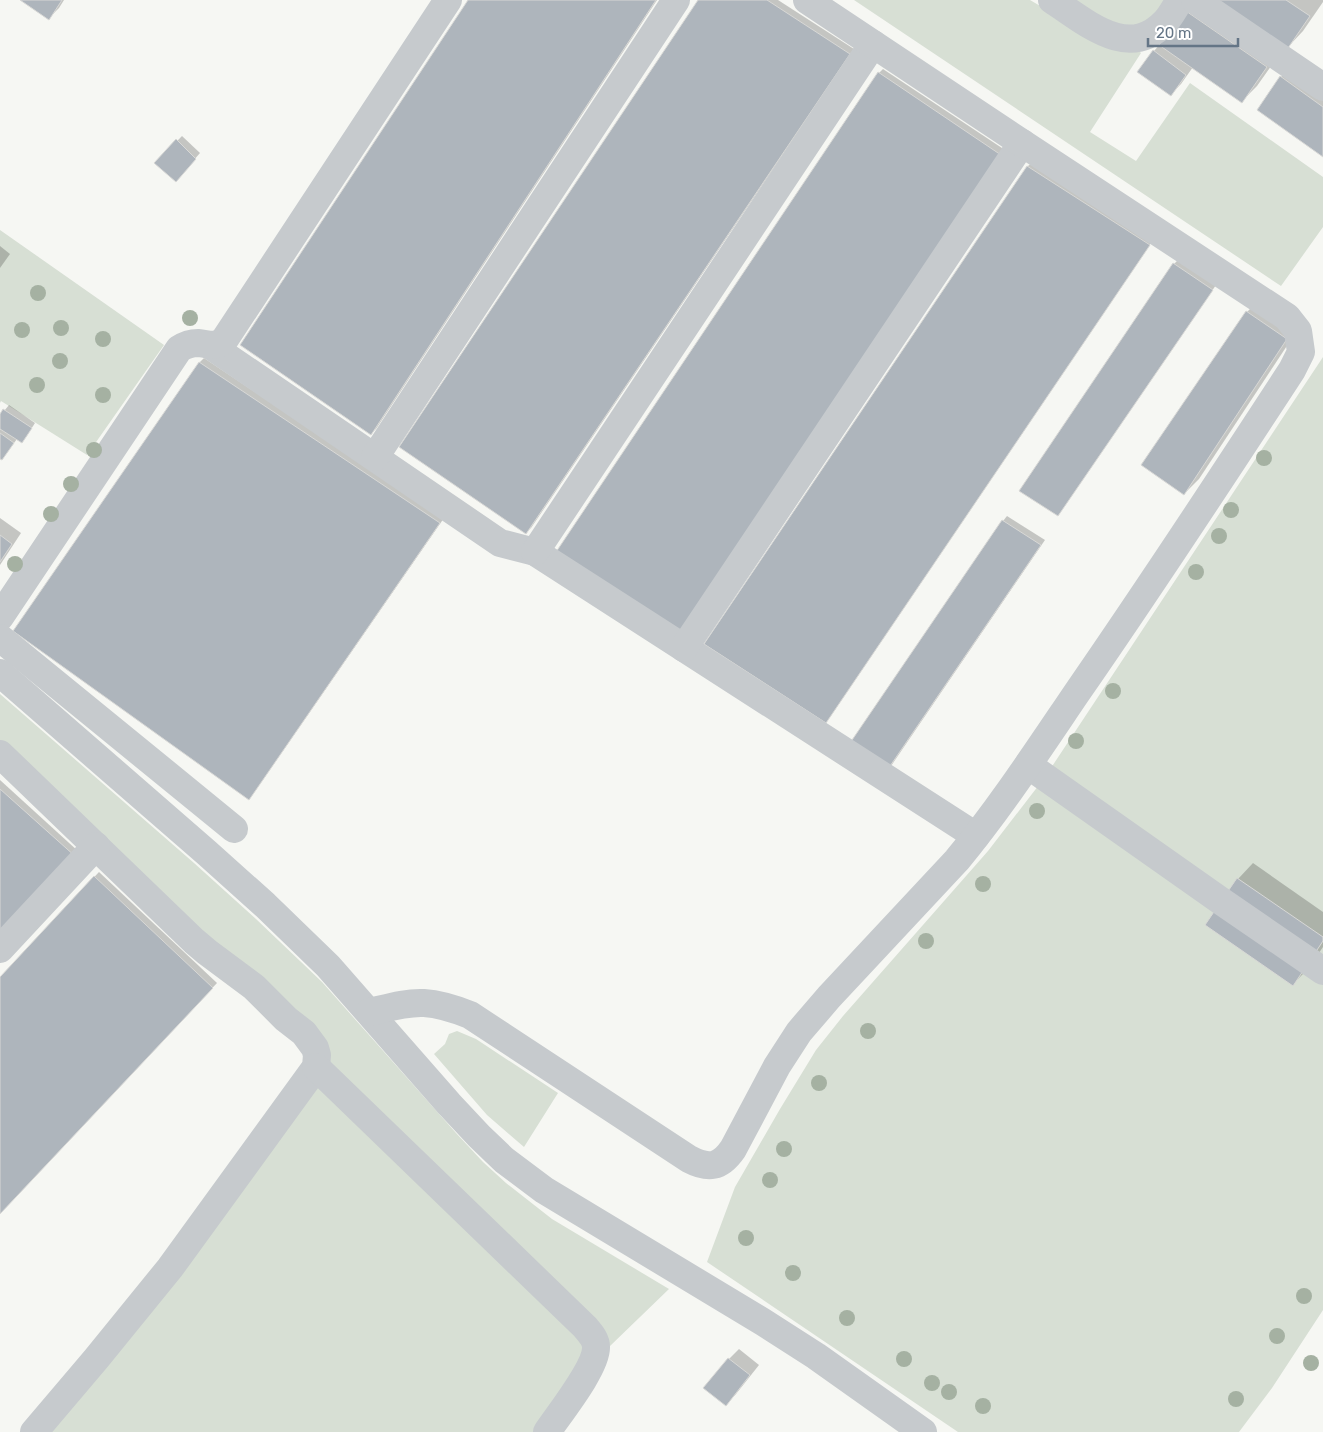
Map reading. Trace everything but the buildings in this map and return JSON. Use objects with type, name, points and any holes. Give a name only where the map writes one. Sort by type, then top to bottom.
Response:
[{"type":"street","points":[[211,346],[221,343],[225,339],[448,0]]},
{"type":"street","points":[[375,457],[676,0]]},
{"type":"street","points":[[370,1012],[398,1005],[422,1003],[446,1006],[470,1014],[689,1159],[706,1166],[716,1164],[728,1156],[733,1150],[777,1066],[799,1032],[829,997],[957,860],[1028,764],[1148,591],[1292,370],[1301,352],[1298,332],[1287,317],[807,0]]},
{"type":"street","points":[[1052,0],[1103,33],[1122,39],[1138,39],[1150,34],[1165,22],[1180,0]]},
{"type":"street","points":[[1195,0],[1323,88]]},
{"type":"street","points":[[534,552],[873,44]]},
{"type":"street","points":[[684,648],[1022,143]]},
{"type":"street","points":[[0,616],[179,349],[187,344],[211,346],[500,543],[534,552],[976,836]]},
{"type":"street","points":[[0,638],[234,829]]},
{"type":"street","points":[[0,673],[207,853],[328,966],[449,1104],[504,1160],[544,1190],[586,1217],[801,1346],[923,1432]]},
{"type":"street","points":[[0,754],[207,952],[254,987],[286,1019],[304,1033],[315,1048],[317,1056],[316,1067],[170,1268],[34,1432]]},
{"type":"street","points":[[1028,764],[1323,971]]},
{"type":"street","points":[[0,949],[96,846]]},
{"type":"street","points":[[316,1067],[585,1327],[594,1340],[596,1351],[589,1370],[548,1432]]},
{"type":"shaded area","points":[[854,0],[1030,0],[1047,10],[1138,50],[1141,53],[1090,132],[1136,161],[1190,83],[1323,177],[1323,227],[1281,286]]},
{"type":"shaded area","points":[[1063,0],[1170,0],[1140,29],[1119,30]]},
{"type":"shaded area","points":[[0,230],[164,345],[87,455],[1,401],[0,403]]},
{"type":"shaded area","points":[[1323,357],[1323,1310],[1272,1388],[1239,1432],[958,1432],[707,1262],[735,1187],[816,1050],[843,1016],[988,851],[1045,777]]},
{"type":"shaded area","points":[[0,694],[194,863],[322,982],[456,1133],[506,1183],[552,1219],[669,1289],[610,1346],[554,1432],[27,1432],[316,1063],[0,742]]},
{"type":"shaded area","points":[[457,1031],[476,1039],[558,1093],[524,1147],[487,1115],[434,1054],[445,1044],[449,1034]]}]
